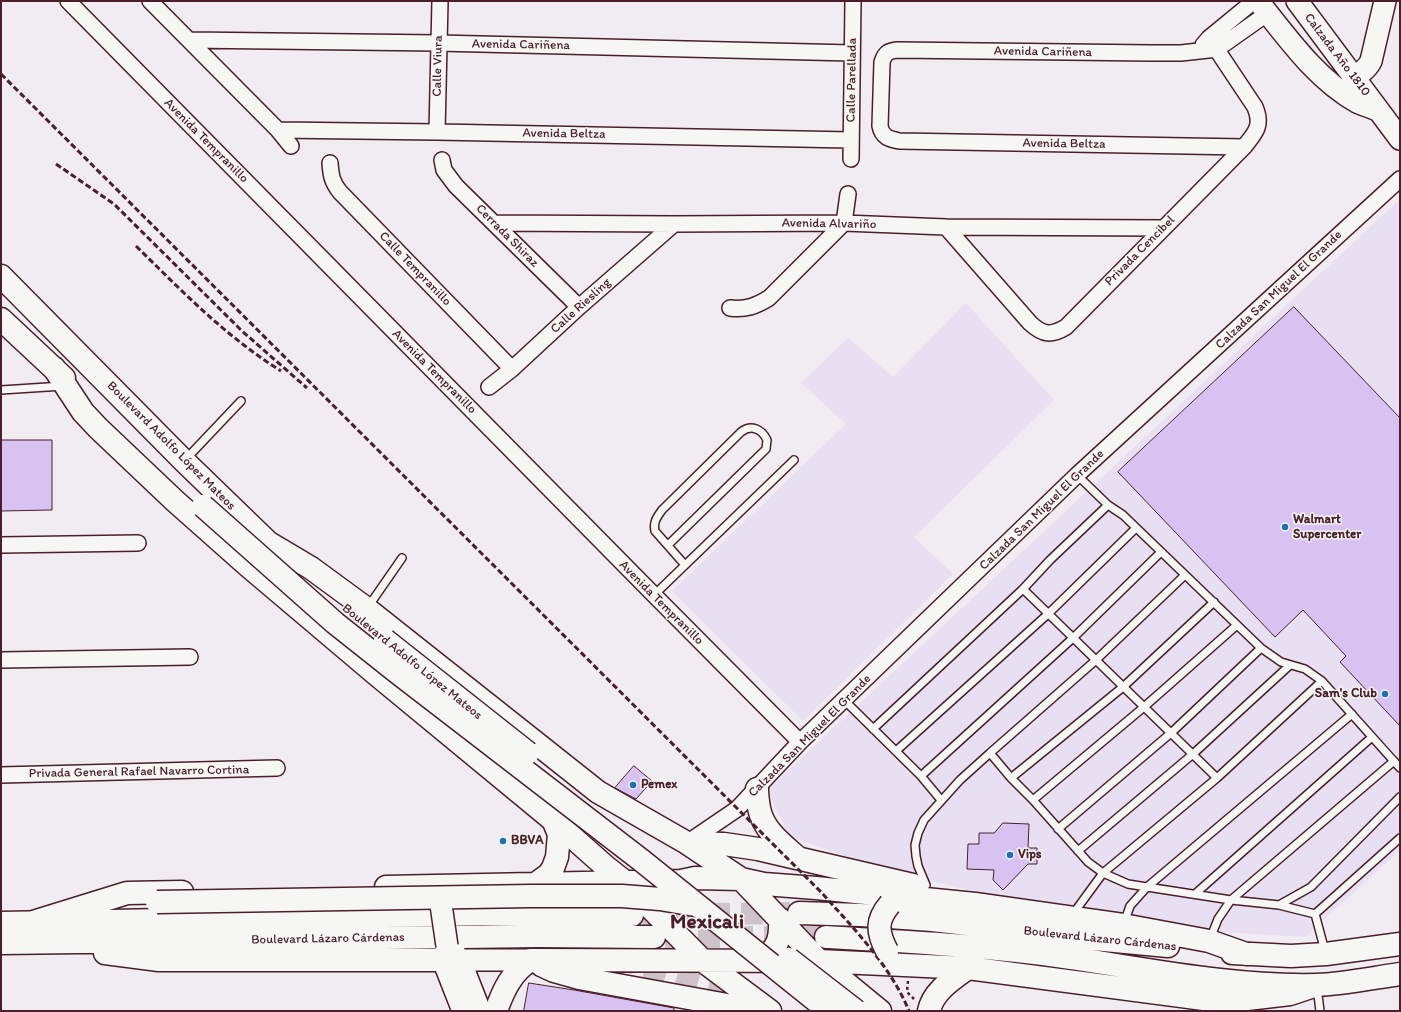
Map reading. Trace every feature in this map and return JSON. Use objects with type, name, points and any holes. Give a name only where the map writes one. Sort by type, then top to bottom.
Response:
[{"type":"highway","name":"Boulevard Adolfo López Mateos","points":[[1,276],[184,461],[269,543],[307,577],[728,912],[856,1011]]},
{"type":"highway","name":"Boulevard Adolfo López Mateos","points":[[1,318],[108,420],[335,623],[635,855],[829,1011]]},
{"type":"highway","points":[[54,368],[83,412],[175,501],[246,564],[382,679],[553,820],[625,882],[664,935],[703,961],[770,1011]]},
{"type":"highway","points":[[269,543],[311,568],[367,609],[598,792],[687,843],[741,879],[790,916],[819,961],[880,1011]]},
{"type":"highway","points":[[756,789],[759,810],[770,832],[798,858]]},
{"type":"highway","points":[[534,885],[549,874],[557,857],[559,834],[553,820]]},
{"type":"highway","points":[[687,843],[724,844],[758,849],[927,889],[975,904]]},
{"type":"highway","points":[[30,923],[127,893],[439,892],[534,885],[681,881],[695,878],[741,879],[764,884],[897,900],[975,904],[1071,917],[1210,941],[1246,954]]},
{"type":"highway","points":[[664,935],[668,920],[666,909],[668,898],[673,888],[681,881]]},
{"type":"highway","points":[[94,903],[530,896],[622,896],[683,902],[728,912]]},
{"type":"highway","points":[[897,900],[884,911],[879,926],[882,942],[900,960]]},
{"type":"highway","name":"Boulevard Lázaro Cárdenas","points":[[1,923],[485,914],[632,915]]},
{"type":"highway","name":"Boulevard Lázaro Cárdenas","points":[[790,916],[861,915],[932,920],[1062,936],[1246,954],[1291,956],[1326,954],[1400,944]]},
{"type":"highway","points":[[758,961],[769,955],[774,949],[790,916]]},
{"type":"highway","name":"Boulevard Lázaro Cárdenas","points":[[10,942],[664,935]]},
{"type":"highway","points":[[539,936],[582,948]]},
{"type":"highway","name":"Boulevard Lázaro Cárdenas","points":[[826,937],[984,947],[1044,954],[1191,977],[1267,984],[1317,985],[1345,983],[1400,974]]},
{"type":"highway","points":[[10,942],[159,960],[450,955]]},
{"type":"highway","points":[[531,960],[554,971],[579,978],[760,1011]]},
{"type":"highway","points":[[496,1011],[505,988],[521,966],[531,960],[900,960],[1219,1000],[1246,999],[1290,994],[1317,985]]},
{"type":"highway","points":[[923,1006],[946,983],[968,968]]},
{"type":"street","name":"Avenida Tempranillo","points":[[68,1],[800,742]]},
{"type":"street","points":[[150,1],[278,130],[291,146]]},
{"type":"street","name":"Calle Viura","points":[[437,132],[440,1]]},
{"type":"street","name":"Calle Parellada","points":[[851,159],[853,1]]},
{"type":"street","name":"Calzada Año 1810","points":[[1296,1],[1400,139]]},
{"type":"street","points":[[1354,76],[1363,72],[1371,61],[1385,1]]},
{"type":"street","name":"Avenida Cariñena","points":[[885,136],[881,132],[880,126],[882,62],[884,55],[889,51],[1181,53],[1197,51],[1213,43],[1260,5]]},
{"type":"street","name":"Calzada Año 1810","points":[[1260,5],[1301,54],[1329,82],[1358,102],[1377,110]]},
{"type":"street","name":"Avenida Cariñena","points":[[189,40],[438,43],[852,53]]},
{"type":"street","name":"Privada Cencibel","points":[[946,227],[1030,323],[1042,332],[1050,333],[1058,332],[1066,327],[1244,147],[1255,133],[1258,126],[1258,113],[1213,43]]},
{"type":"street","name":"Avenida Beltza","points":[[278,130],[851,140]]},
{"type":"street","name":"Avenida Beltza","points":[[885,136],[889,139],[899,140],[1244,147]]},
{"type":"street","name":"Cerrada Shiraz","points":[[442,160],[444,170],[456,186],[579,307]]},
{"type":"street","name":"Calle Tempranillo","points":[[330,163],[333,183],[340,192],[512,369]]},
{"type":"street","name":"Calzada San Miguel El Grande","points":[[687,843],[737,809],[800,742],[1077,475],[1400,179]]},
{"type":"street","points":[[730,308],[747,308],[757,305],[769,298],[844,223],[848,194]]},
{"type":"street","name":"Avenida Alvariño","points":[[494,223],[844,223],[946,227],[1164,228]]},
{"type":"street","name":"Calle Riesling","points":[[489,387],[512,369],[579,307],[674,224]]},
{"type":"street","points":[[1,545],[138,543]]},
{"type":"street","points":[[1,660],[190,657]]},
{"type":"street","name":"Privada General Rafael Navarro Cortina","points":[[1,775],[277,768]]},
{"type":"street","points":[[439,892],[450,955],[463,1011]]},
{"type":"street","points":[[450,955],[531,960]]},
{"type":"street","points":[[450,955],[480,1011]]},
{"type":"lane","points":[[1,390],[65,386]]},
{"type":"lane","points":[[184,461],[240,401]]},
{"type":"lane","points":[[668,545],[766,449],[767,440],[761,432],[755,428],[745,428],[662,510],[656,518],[654,525],[655,531],[685,565]]},
{"type":"lane","points":[[654,595],[794,460]]},
{"type":"lane","points":[[1077,475],[1108,505],[1123,515],[1261,648],[1273,657],[1304,669],[1322,681],[1400,768]]},
{"type":"lane","points":[[873,729],[1023,589],[1050,560],[1108,505]]},
{"type":"lane","points":[[896,751],[1048,614],[1136,528]]},
{"type":"lane","points":[[921,776],[1073,638],[1161,552]]},
{"type":"lane","points":[[367,609],[402,558]]},
{"type":"lane","points":[[927,889],[918,866],[915,845],[918,833],[924,820],[965,775],[1096,660],[1185,575]]},
{"type":"lane","points":[[1023,589],[1217,778]]},
{"type":"lane","points":[[1011,778],[1123,686],[1214,602]]},
{"type":"lane","points":[[1033,800],[1144,707],[1237,625]]},
{"type":"lane","points":[[1058,829],[1171,733],[1261,648]]},
{"type":"lane","points":[[1078,851],[1193,754],[1290,664]]},
{"type":"lane","points":[[1071,917],[1103,873],[1217,778],[1322,681]]},
{"type":"lane","points":[[844,700],[921,776],[941,800]]},
{"type":"lane","points":[[1123,925],[1130,906],[1147,887],[1352,714]]},
{"type":"lane","points":[[1195,894],[1372,737]]},
{"type":"lane","points":[[990,753],[1088,862],[1103,873],[1128,884],[1231,900],[1279,905],[1315,914]]},
{"type":"lane","points":[[1210,941],[1218,919],[1231,900],[1394,761]]},
{"type":"lane","points":[[1279,905],[1311,887],[1400,797]]},
{"type":"lane","points":[[1315,914],[1400,838]]},
{"type":"lane","points":[[1315,914],[1326,954]]},
{"type":"lane","points":[[1317,985],[1320,1011]]},
{"type":"path","points":[[900,960],[907,992],[923,1006]]},
{"type":"shaded area","points":[[1400,199],[1400,850],[1305,937],[1188,930],[980,893],[873,866],[789,836],[767,790]]},
{"type":"shaded area","points":[[966,303],[1054,400],[914,537],[953,574],[803,721],[672,591],[846,424],[801,383],[848,338],[893,377]]},
{"type":"building","name":"Walmart Supercenter","points":[[1294,307],[1400,418],[1400,726],[1340,662],[1346,656],[1303,610],[1275,637],[1118,472]]},
{"type":"building","points":[[1,440],[52,440],[52,510],[1,511]]},
{"type":"building","name":"Pemex","points":[[634,766],[652,781],[636,799],[615,788]]},
{"type":"building","points":[[1003,823],[1029,824],[1028,848],[1037,848],[1037,864],[1028,864],[1003,890],[993,880],[994,870],[967,869],[968,844],[979,844],[979,833],[994,833]]},
{"type":"building","points":[[529,983],[674,1008],[674,1011],[524,1011]]},
{"type":"tunnel","points":[[642,915],[790,913]]},
{"type":"tunnel","points":[[665,937],[826,937]]},
{"type":"tunnel","points":[[582,948],[737,993],[749,999]]},
{"type":"railway","points":[[1,74],[821,892],[882,963],[892,978],[909,1011]]},
{"type":"railway","points":[[56,164],[114,204],[242,331],[307,388]]},
{"type":"railway","points":[[136,246],[187,296],[223,328],[241,343],[281,371]]},
{"type":"place","name":"Walmart Supercenter","points":[[1285,527]]},
{"type":"place","name":"Sam's Club","points":[[1385,694]]},
{"type":"place","name":"Pemex","points":[[633,785]]},
{"type":"place","name":"BBVA","points":[[503,841]]},
{"type":"place","name":"Vips","points":[[1010,855]]},
{"type":"district","name":"Mexicali","points":[[707,923]]}]
